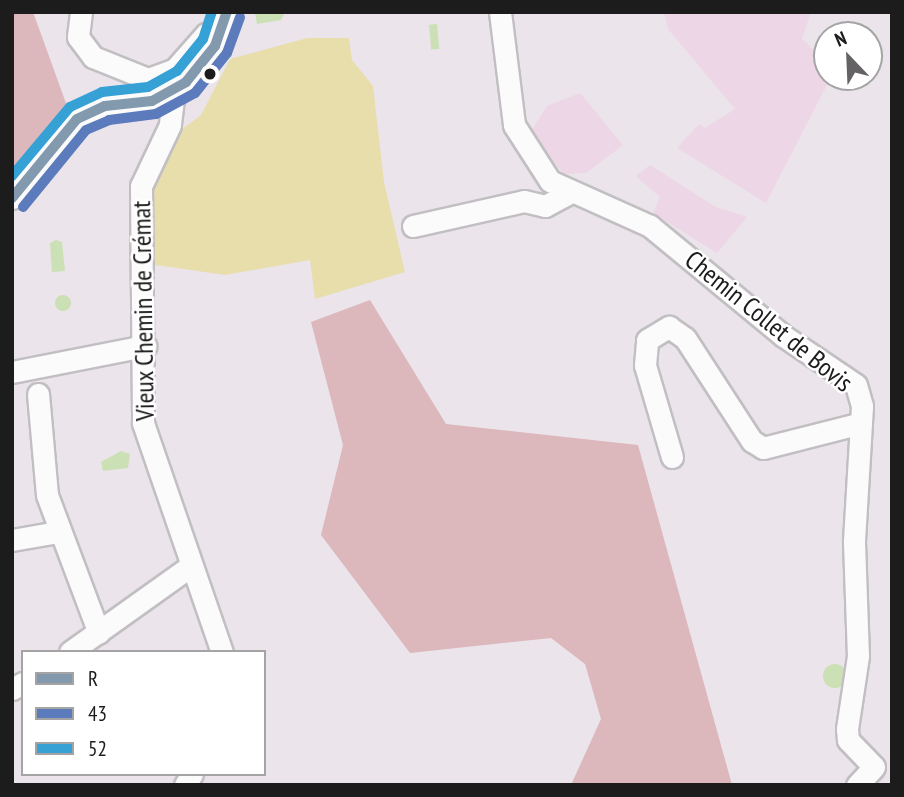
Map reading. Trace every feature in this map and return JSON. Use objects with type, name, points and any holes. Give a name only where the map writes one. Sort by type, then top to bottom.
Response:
[{"type":"street","points":[[80,12],[78,37],[93,57],[148,79],[175,68],[206,34],[225,21]]},
{"type":"street","name":"Chemin Collet de Bovis","points":[[499,12],[514,125],[550,181],[568,194],[650,226],[782,335],[856,385],[861,423],[854,542],[858,656],[847,729],[848,740],[874,767],[857,785]]},
{"type":"street","points":[[12,198],[77,119],[174,91],[198,71],[225,21]]},
{"type":"street","name":"Vieux Chemin de Crémat","points":[[174,91],[170,125],[141,186],[145,346],[143,424],[189,568],[221,650]]},
{"type":"street","points":[[413,226],[524,201],[545,206],[568,194]]},
{"type":"street","points":[[672,457],[645,365],[647,340],[669,327],[685,338],[752,441],[763,448],[861,423]]},
{"type":"street","points":[[12,372],[145,346]]},
{"type":"street","points":[[38,394],[45,484],[58,533],[99,633]]},
{"type":"street","points":[[12,540],[58,533]]},
{"type":"street","points":[[73,650],[189,568]]},
{"type":"shaded area","points":[[12,12],[33,12],[67,106],[12,171]]},
{"type":"shaded area","points":[[285,12],[281,20],[257,24],[255,13]]},
{"type":"shaded area","points":[[664,12],[811,12],[802,39],[813,49],[813,91],[824,91],[766,203],[677,148],[699,124],[705,128],[735,109],[668,29]]},
{"type":"shaded area","points":[[437,24],[439,49],[431,50],[429,25]]},
{"type":"shaded area","points":[[307,38],[349,38],[352,60],[373,86],[384,182],[405,272],[315,299],[310,260],[225,275],[149,264],[149,192],[169,139],[201,115],[230,59]]},
{"type":"shaded area","points":[[580,93],[623,145],[586,173],[564,174],[530,133],[547,106]]},
{"type":"shaded area","points":[[650,165],[716,207],[747,217],[717,253],[653,213],[660,197],[636,176]]},
{"type":"shaded area","points":[[56,240],[62,242],[65,271],[52,272],[50,243]]},
{"type":"shaded area","points":[[60,295],[66,295],[71,303],[69,309],[60,311],[55,306],[55,300]]},
{"type":"shaded area","points":[[370,300],[446,424],[638,445],[732,785],[571,785],[601,719],[585,664],[551,638],[410,653],[321,535],[343,445],[311,322]]},
{"type":"shaded area","points":[[121,451],[130,454],[128,468],[103,471],[101,462]]},
{"type":"shaded area","points":[[835,664],[844,667],[847,676],[844,685],[835,688],[826,685],[823,676],[826,667]]},
{"type":"transit line","name":"52","points":[[12,176],[70,107],[102,92],[148,87],[177,71],[203,39],[212,12]]},
{"type":"transit line","name":"R","points":[[12,198],[77,119],[105,106],[152,101],[186,82],[215,46],[227,12]]},
{"type":"transit line","name":"43","points":[[23,207],[86,130],[109,120],[156,114],[195,93],[227,53],[240,17]]}]
